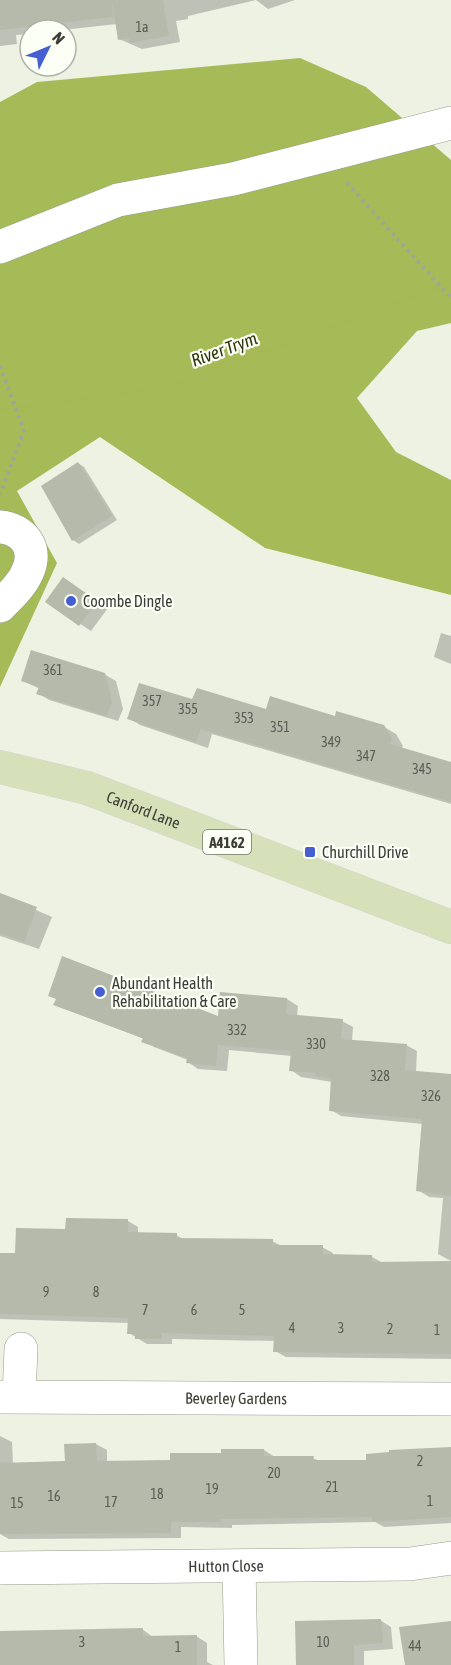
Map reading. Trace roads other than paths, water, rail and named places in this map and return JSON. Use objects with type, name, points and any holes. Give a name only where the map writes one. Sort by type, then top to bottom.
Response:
[{"type":"main road","name":"Canford Lane","points":[[0,767],[87,788],[451,927]]},
{"type":"street","points":[[0,247],[118,200],[233,178],[451,123]]},
{"type":"street","points":[[0,527],[14,528],[26,538],[31,554],[28,573],[0,606]]},
{"type":"street","name":"Beverley Gardens","points":[[21,1348],[10,1396],[451,1399]]},
{"type":"street","name":"Hutton Close","points":[[0,1568],[410,1564],[451,1558]]},
{"type":"street","points":[[239,1567],[241,1665]]},
{"type":"waterway","name":"River Trym","points":[[0,410],[170,387],[451,283]]},
{"type":"place","name":"Coombe Dingle","points":[[71,601]]},
{"type":"place","name":"Churchill Drive","points":[[310,852]]},
{"type":"place","name":"Abundant Health Rehabilitation & Care","points":[[100,992]]}]
